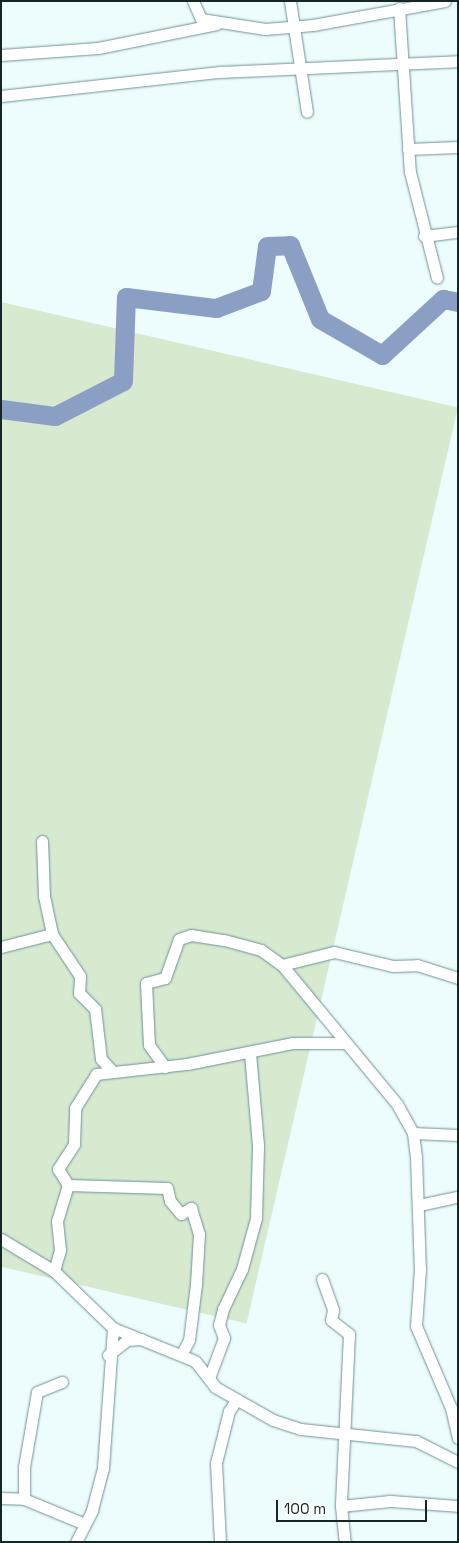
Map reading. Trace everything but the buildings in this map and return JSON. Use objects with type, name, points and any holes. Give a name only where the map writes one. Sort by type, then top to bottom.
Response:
[{"type":"street","points":[[193,1],[198,16],[219,23],[292,28],[445,1]]},
{"type":"street","points":[[290,1],[298,70],[307,112]]},
{"type":"street","points":[[398,8],[404,66],[408,150],[424,236],[437,278]]},
{"type":"street","points":[[1,55],[98,48],[219,23]]},
{"type":"street","points":[[1,96],[220,72],[404,66],[458,61]]},
{"type":"street","points":[[408,150],[458,147]]},
{"type":"street","points":[[424,236],[458,232]]},
{"type":"street","points":[[42,841],[44,896],[52,934],[80,976],[79,993],[95,1009],[102,1059],[96,1074],[74,1108],[74,1144],[58,1169],[68,1185],[57,1221],[60,1250],[54,1271]]},
{"type":"street","points":[[1,947],[52,934]]},
{"type":"street","points":[[165,1067],[149,1045],[146,983],[165,978],[171,950],[179,939],[191,936],[224,940],[261,950],[282,964],[344,1043],[402,1110],[413,1133],[418,1205],[416,1326],[451,1408],[458,1438]]},
{"type":"street","points":[[282,964],[334,952],[393,966],[416,965],[458,978]]},
{"type":"street","points":[[96,1074],[165,1067],[250,1054],[292,1043],[344,1043]]},
{"type":"street","points":[[209,1378],[224,1338],[219,1325],[223,1309],[242,1269],[256,1218],[258,1145],[250,1054]]},
{"type":"street","points":[[102,1059],[112,1071]]},
{"type":"street","points":[[413,1133],[458,1135]]},
{"type":"street","points":[[68,1185],[167,1188],[170,1201],[181,1214],[191,1208],[199,1234],[196,1284],[189,1340],[181,1355]]},
{"type":"street","points":[[418,1205],[458,1197]]},
{"type":"street","points":[[1,1238],[54,1271],[113,1328],[145,1339],[195,1361],[215,1387],[274,1420],[345,1435],[416,1442],[458,1462]]},
{"type":"street","points":[[322,1279],[333,1310],[331,1320],[349,1334],[341,1506],[345,1542]]},
{"type":"street","points":[[76,1542],[85,1524],[103,1468],[108,1355],[113,1328]]},
{"type":"street","points":[[108,1355],[127,1340],[145,1339]]},
{"type":"street","points":[[24,1499],[24,1467],[37,1392],[62,1382]]},
{"type":"street","points":[[220,1542],[216,1463],[229,1411],[237,1399]]},
{"type":"street","points":[[1,1498],[24,1499],[85,1524]]},
{"type":"street","points":[[341,1506],[390,1501],[458,1506]]},
{"type":"green space","points":[[1,302],[458,408],[247,1323],[1,1267]]},
{"type":"waterway","points":[[1,409],[55,416],[123,381],[126,297],[216,308],[261,291],[267,246],[290,245],[320,319],[382,355],[443,299],[458,302]]}]
